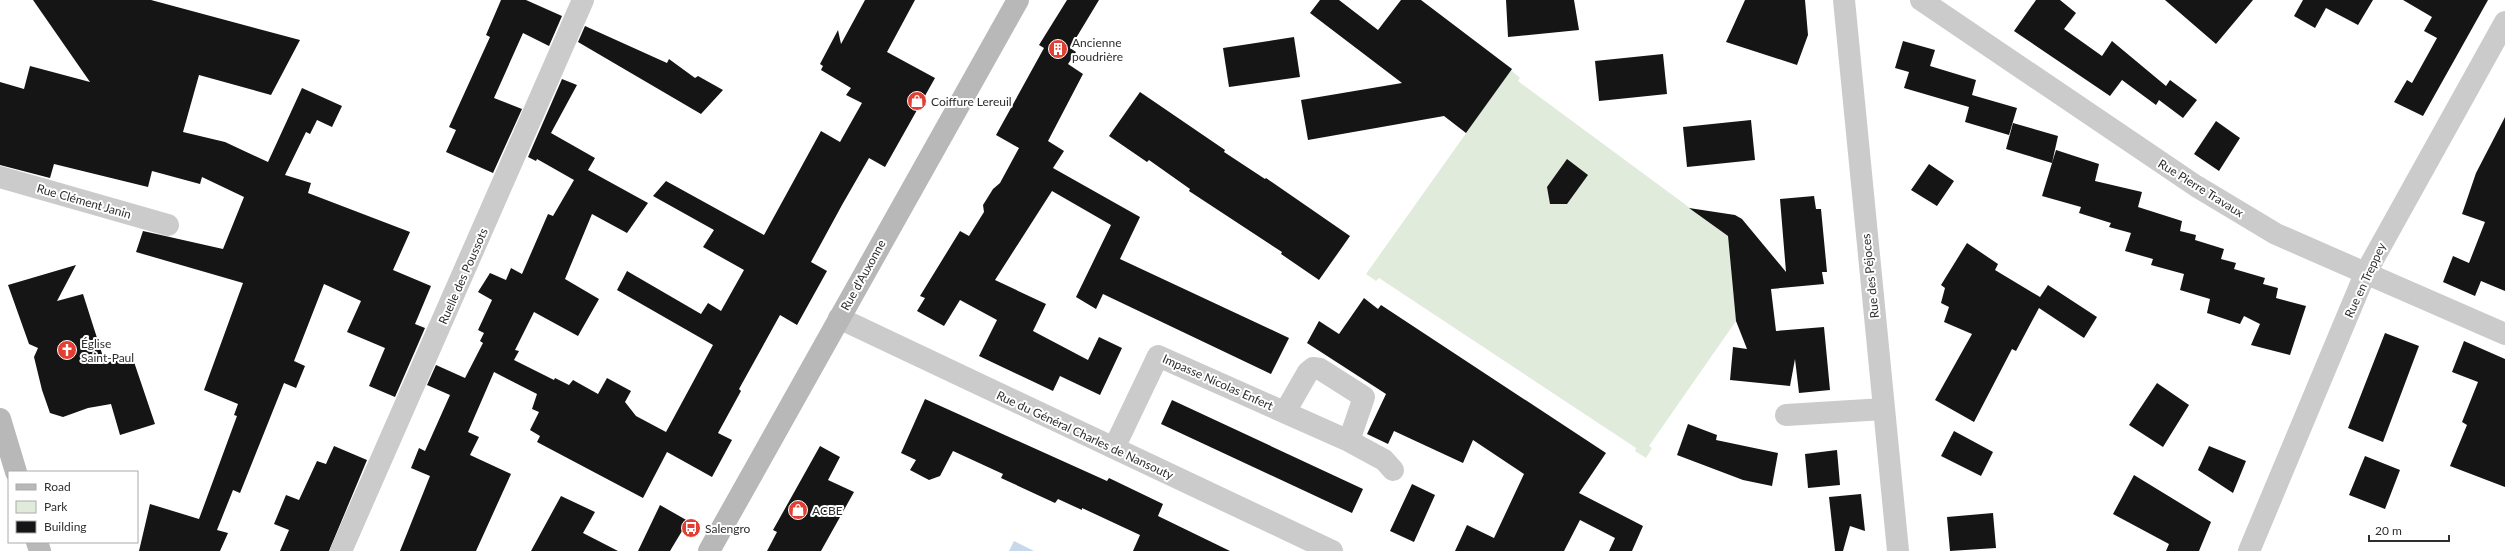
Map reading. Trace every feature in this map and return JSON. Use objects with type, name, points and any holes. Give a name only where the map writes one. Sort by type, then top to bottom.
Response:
[{"type":"main road","name":"Rue d'Auxonne","points":[[709,551],[1018,0]]},
{"type":"main road","points":[[0,419],[16,471]]},
{"type":"street","name":"Ruelle des Poussots","points":[[341,551],[583,0]]},
{"type":"street","name":"Rue des Péjoces","points":[[1844,0],[1898,551]]},
{"type":"street","name":"Rue Pierre Travaux","points":[[1921,0],[2196,186],[2276,234],[2505,334]]},
{"type":"street","name":"Rue en Treppey","points":[[2249,551],[2365,274],[2505,22]]},
{"type":"street","name":"Rue Clément Janin","points":[[0,177],[168,225]]},
{"type":"street","name":"Rue du Général Charles de Nansouty","points":[[839,318],[1332,551]]},
{"type":"street","name":"Impasse Nicolas Enfert","points":[[1114,448],[1158,356],[1349,441],[1384,460],[1393,470]]},
{"type":"street","name":"Impasse Nicolas Enfert","points":[[1285,412],[1308,372],[1313,368],[1320,369],[1364,397],[1349,441]]},
{"type":"street","points":[[1786,415],[1884,409]]},
{"type":"green space","points":[[1511,70],[1520,78],[1518,81],[1728,236],[1736,321],[1649,446],[1652,448],[1646,458],[1635,451],[1636,448],[1379,278],[1376,281],[1366,274]]},
{"type":"water","points":[[1014,541],[1034,551],[1009,551]]},
{"type":"building","points":[[33,0],[151,0],[300,40],[271,95],[199,75],[183,132],[225,142],[268,162],[302,88],[342,106],[332,127],[317,120],[310,134],[306,132],[285,175],[311,183],[308,193],[410,232],[393,270],[431,286],[415,324],[425,328],[395,397],[369,386],[385,348],[347,332],[361,301],[324,284],[294,361],[305,366],[296,388],[284,383],[240,493],[233,490],[217,530],[228,533],[220,551],[139,551],[150,504],[199,519],[237,416],[234,415],[238,404],[204,390],[243,283],[136,252],[143,231],[223,249],[244,197],[202,177],[200,184],[152,171],[148,187],[54,164],[50,178],[0,165],[0,82],[24,89],[30,66],[90,82]]},
{"type":"building","points":[[501,0],[526,0],[562,16],[549,46],[523,33],[494,98],[522,109],[493,173],[446,152],[456,130],[449,127],[490,37],[486,35]]},
{"type":"building","points":[[865,0],[915,0],[887,52],[935,78],[885,167],[869,158],[842,205],[811,262],[827,271],[797,325],[780,315],[739,389],[741,391],[718,433],[732,440],[712,477],[667,452],[643,498],[537,442],[540,436],[530,430],[539,412],[532,409],[537,394],[494,372],[468,432],[479,437],[470,455],[511,474],[476,551],[400,551],[430,476],[411,468],[419,448],[425,451],[450,395],[427,385],[436,365],[465,378],[483,343],[480,341],[484,333],[478,330],[492,300],[478,292],[490,273],[506,280],[511,268],[522,274],[548,214],[553,216],[574,180],[537,159],[536,161],[528,157],[562,79],[577,85],[551,133],[595,158],[588,170],[648,203],[627,233],[592,214],[565,279],[599,299],[578,336],[534,312],[515,350],[519,351],[514,360],[554,380],[555,378],[569,385],[573,380],[598,394],[607,378],[631,391],[625,402],[636,416],[666,432],[713,345],[617,290],[627,271],[701,314],[708,303],[721,311],[744,270],[703,247],[714,230],[653,196],[666,181],[764,235],[821,131],[840,142],[862,103],[846,95],[851,88],[821,70],[823,66],[820,64],[838,30],[841,44]]},
{"type":"building","points":[[1067,0],[1099,0],[1070,48],[1076,52],[1068,64],[1083,74],[1048,141],[1064,151],[1053,168],[1140,217],[1120,259],[1289,338],[1271,374],[1103,294],[1096,309],[1076,297],[1111,225],[1052,191],[995,280],[1046,304],[1033,331],[1088,360],[1099,337],[1122,348],[1100,395],[1060,376],[1053,391],[979,356],[997,320],[960,300],[944,326],[917,311],[925,298],[920,296],[960,231],[969,236],[984,212],[983,205],[993,189],[1000,183],[1019,148],[996,135],[1044,48],[1039,45]]},
{"type":"building","points":[[1320,0],[1339,0],[1378,30],[1401,0],[1421,0],[1512,69],[1466,133],[1444,116],[1308,140],[1301,100],[1402,83],[1310,13]]},
{"type":"building","points":[[1506,0],[1574,0],[1579,30],[1508,37]]},
{"type":"building","points":[[1745,0],[1805,0],[1808,35],[1797,65],[1726,42]]},
{"type":"building","points":[[2036,0],[2060,0],[2076,13],[2064,29],[2102,56],[2112,41],[2166,86],[2170,80],[2197,100],[2183,118],[2159,100],[2156,105],[2122,80],[2110,96],[2014,31]]},
{"type":"building","points":[[2165,0],[2253,0],[2216,44]]},
{"type":"building","points":[[2303,0],[2373,0],[2358,25],[2326,8],[2315,28],[2294,16]]},
{"type":"building","points":[[2403,0],[2488,0],[2423,116],[2394,102],[2407,80],[2412,83],[2437,38],[2424,31],[2432,17]]},
{"type":"building","points":[[585,26],[667,63],[669,59],[695,78],[698,76],[723,90],[701,114],[578,42]]},
{"type":"building","points":[[1294,37],[1300,77],[1229,87],[1223,48]]},
{"type":"building","points":[[1903,41],[1935,50],[1930,66],[1976,80],[1972,95],[2017,108],[2009,135],[1965,122],[1969,107],[1904,88],[1909,72],[1895,68]]},
{"type":"building","points":[[1663,54],[1667,94],[1599,101],[1595,61]]},
{"type":"building","points":[[1140,92],[1225,150],[1224,152],[1265,179],[1266,178],[1350,236],[1319,280],[1281,254],[1282,252],[1189,191],[1190,189],[1149,160],[1147,162],[1109,136]]},
{"type":"building","points":[[2505,117],[2505,291],[2481,281],[2475,296],[2443,282],[2453,256],[2469,263],[2485,222],[2462,214],[2476,173]]},
{"type":"building","points":[[1751,120],[1755,160],[1687,167],[1683,127]]},
{"type":"building","points":[[2216,121],[2240,138],[2219,171],[2194,154]]},
{"type":"building","points":[[2013,123],[2058,136],[2052,163],[2006,149]]},
{"type":"building","points":[[2056,150],[2099,164],[2095,181],[2142,192],[2138,207],[2182,221],[2180,231],[2196,235],[2195,240],[2224,249],[2221,259],[2236,263],[2234,269],[2265,278],[2263,284],[2278,288],[2276,298],[2306,306],[2290,355],[2251,345],[2260,324],[2244,316],[2240,324],[2207,313],[2210,299],[2180,290],[2184,274],[2151,265],[2153,259],[2125,251],[2131,233],[2109,227],[2111,223],[2079,213],[2081,207],[2042,196]]},
{"type":"building","points":[[1567,159],[1588,175],[1567,204],[1550,204],[1547,187]]},
{"type":"building","points":[[1929,164],[1954,181],[1937,206],[1911,190]]},
{"type":"building","points":[[1814,196],[1816,209],[1821,209],[1827,272],[1822,272],[1824,284],[1771,289],[1776,331],[1824,327],[1830,390],[1799,393],[1795,359],[1790,386],[1730,380],[1733,347],[1747,349],[1736,321],[1728,236],[1689,208],[1735,215],[1742,219],[1786,272],[1780,199]]},
{"type":"building","points":[[1967,243],[1998,264],[1995,270],[2040,297],[2048,285],[2097,317],[2084,338],[2039,308],[2016,351],[2012,349],[1974,422],[1935,400],[1972,334],[1944,322],[1949,307],[1941,303],[1945,288],[1941,285]]},
{"type":"building","name":"Église Saint-Paul","points":[[76,265],[57,301],[83,294],[105,363],[132,356],[155,424],[120,435],[111,404],[88,408],[63,417],[50,413],[42,390],[34,357],[38,348],[29,344],[8,285]]},
{"type":"building","points":[[1364,298],[1378,309],[1381,305],[1606,453],[1579,493],[1643,526],[1632,551],[1609,551],[1615,538],[1580,520],[1564,551],[1455,551],[1467,525],[1494,538],[1524,474],[1473,440],[1463,463],[1394,431],[1388,444],[1367,434],[1386,394],[1307,343],[1319,321],[1339,334]]},
{"type":"building","points":[[2385,333],[2419,346],[2383,442],[2348,428]]},
{"type":"building","points":[[2464,341],[2505,359],[2505,487],[2450,466],[2467,425],[2462,422],[2478,382],[2452,372]]},
{"type":"building","points":[[2157,383],[2189,405],[2163,447],[2129,425]]},
{"type":"building","points":[[925,399],[1107,481],[1109,478],[1163,504],[1158,516],[1230,551],[1133,551],[1140,535],[1082,508],[1082,510],[1058,499],[1055,503],[1001,478],[1003,474],[953,451],[940,476],[929,480],[910,470],[916,460],[901,453]]},
{"type":"building","points":[[1172,400],[1363,489],[1352,513],[1161,424]]},
{"type":"building","points":[[1688,424],[1717,435],[1716,440],[1778,453],[1772,486],[1743,480],[1677,455]]},
{"type":"building","points":[[1954,431],[1993,452],[1981,476],[1941,456]]},
{"type":"building","points":[[334,446],[367,460],[329,551],[280,551],[289,530],[274,524],[286,495],[299,500],[317,461],[326,464]]},
{"type":"building","points":[[820,446],[840,457],[828,480],[854,492],[821,551],[767,551],[777,532],[773,530]]},
{"type":"building","points":[[2209,446],[2246,461],[2233,493],[2198,470]]},
{"type":"building","points":[[1837,450],[1840,485],[1808,488],[1805,454]]},
{"type":"building","points":[[2365,456],[2400,470],[2385,509],[2349,495]]},
{"type":"building","points":[[2134,475],[2211,522],[2199,551],[2166,551],[2169,544],[2113,514]]},
{"type":"building","points":[[1412,484],[1435,495],[1414,542],[1390,531]]},
{"type":"building","points":[[1861,494],[1865,531],[1850,526],[1843,551],[1835,551],[1829,497]]},
{"type":"building","points":[[561,496],[595,512],[583,533],[618,551],[531,551]]},
{"type":"building","points":[[660,505],[688,521],[670,551],[638,551]]},
{"type":"building","points":[[1993,513],[1996,548],[1950,551],[1947,517]]},
{"type":"place","name":"Ancienne poudrière","points":[[1058,49]]},
{"type":"place","name":"Coiffure Lereuil","points":[[917,101]]},
{"type":"place","name":"Église Saint-Paul","points":[[67,350]]},
{"type":"place","name":"ACBE","points":[[798,510]]},
{"type":"place","name":"Salengro","points":[[691,528]]}]
